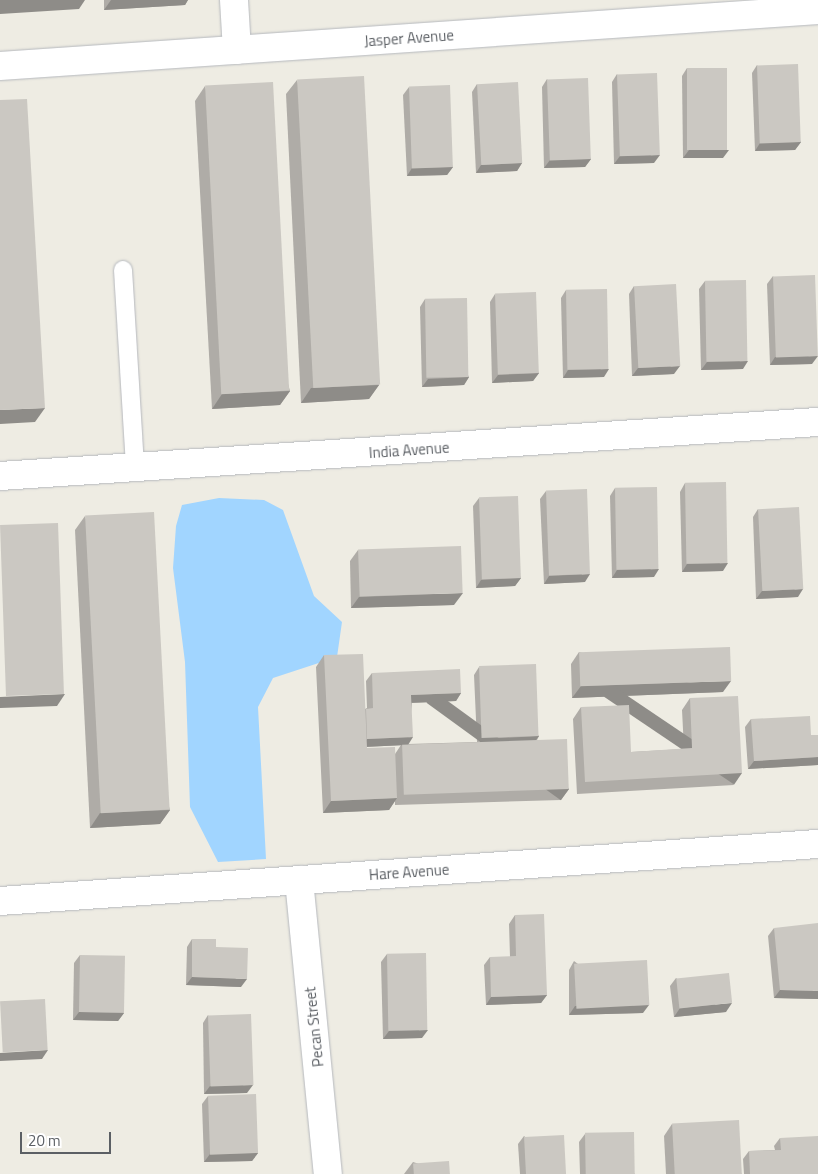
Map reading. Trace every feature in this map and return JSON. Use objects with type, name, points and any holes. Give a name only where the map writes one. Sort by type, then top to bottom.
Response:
[{"type":"street","points":[[234,0],[237,50]]},
{"type":"street","name":"Jasper Avenue","points":[[0,66],[818,10]]},
{"type":"street","name":"India Avenue","points":[[0,476],[818,422]]},
{"type":"street","name":"Hare Avenue","points":[[0,901],[818,844]]},
{"type":"street","name":"Pecan Street","points":[[299,880],[328,1174]]},
{"type":"lane","points":[[123,270],[135,468]]},
{"type":"water","points":[[219,498],[264,500],[283,510],[314,596],[342,622],[337,657],[273,678],[258,707],[266,859],[218,862],[190,807],[185,662],[173,568],[176,526],[182,505]]},
{"type":"building","points":[[798,64],[801,142],[760,143],[757,65]]},
{"type":"building","points":[[687,68],[727,68],[727,150],[687,150]]},
{"type":"building","points":[[657,73],[660,155],[620,156],[617,74]]},
{"type":"building","points":[[364,76],[380,385],[313,388],[297,80]]},
{"type":"building","points":[[588,78],[591,159],[550,160],[547,79]]},
{"type":"building","points":[[273,82],[289,391],[221,394],[205,86]]},
{"type":"building","points":[[518,82],[522,163],[481,165],[477,84]]},
{"type":"building","points":[[450,85],[453,167],[412,168],[409,86]]},
{"type":"building","points":[[27,99],[45,408],[0,410],[0,100]]},
{"type":"building","points":[[815,275],[818,356],[776,357],[773,276]]},
{"type":"building","points":[[746,280],[747,361],[706,362],[705,281]]},
{"type":"building","points":[[676,284],[680,366],[638,368],[634,286]]},
{"type":"building","points":[[607,289],[608,369],[567,370],[566,290]]},
{"type":"building","points":[[536,292],[539,373],[498,374],[495,293]]},
{"type":"building","points":[[467,298],[468,377],[426,378],[425,299]]},
{"type":"building","points":[[726,482],[727,563],[686,564],[685,483]]},
{"type":"building","points":[[657,487],[658,569],[616,570],[615,488]]},
{"type":"building","points":[[587,489],[590,574],[549,575],[546,490]]},
{"type":"building","points":[[518,496],[521,578],[482,579],[479,497]]},
{"type":"building","points":[[799,507],[803,589],[762,591],[758,509]]},
{"type":"building","points":[[154,512],[170,810],[101,813],[85,516]]},
{"type":"building","points":[[58,523],[64,694],[6,696],[0,525]]},
{"type":"building","points":[[461,546],[463,593],[360,597],[358,550]]},
{"type":"building","points":[[730,647],[731,681],[580,686],[579,652]]},
{"type":"building","points":[[363,654],[367,748],[395,747],[397,798],[331,801],[324,655]]},
{"type":"building","points":[[536,664],[539,736],[482,738],[479,666]]},
{"type":"building","points":[[460,669],[461,693],[411,695],[413,737],[367,739],[366,709],[373,708],[372,673]]},
{"type":"building","points":[[738,696],[742,773],[585,782],[581,707],[629,705],[631,752],[692,748],[690,698]]},
{"type":"building","points":[[810,716],[811,735],[818,735],[818,757],[754,761],[751,719]]},
{"type":"building","points":[[567,739],[569,789],[404,795],[402,745]]},
{"type":"building","points":[[544,914],[547,995],[491,997],[490,957],[516,956],[515,915]]},
{"type":"building","points":[[818,923],[818,991],[780,990],[774,928]]},
{"type":"building","points":[[192,939],[216,939],[216,947],[248,948],[247,979],[192,977]]},
{"type":"building","points":[[426,953],[427,1030],[388,1031],[387,954]]},
{"type":"building","points":[[80,955],[125,956],[124,1013],[79,1012]]},
{"type":"building","points":[[647,960],[649,1005],[576,1009],[574,964]]},
{"type":"building","points":[[729,973],[732,1003],[679,1008],[676,979]]},
{"type":"building","points":[[45,999],[48,1050],[3,1052],[0,1001]]},
{"type":"building","points":[[251,1014],[253,1085],[211,1086],[208,1016]]},
{"type":"building","points":[[256,1094],[258,1153],[210,1155],[208,1096]]},
{"type":"building","points":[[739,1120],[742,1174],[675,1174],[672,1124]]},
{"type":"building","points":[[634,1132],[635,1174],[586,1174],[585,1133]]},
{"type":"building","points":[[564,1135],[566,1174],[526,1174],[524,1137]]},
{"type":"building","points":[[818,1136],[818,1174],[750,1174],[749,1151],[781,1150],[780,1138]]},
{"type":"building","points":[[449,1161],[450,1174],[414,1174],[413,1164]]}]
